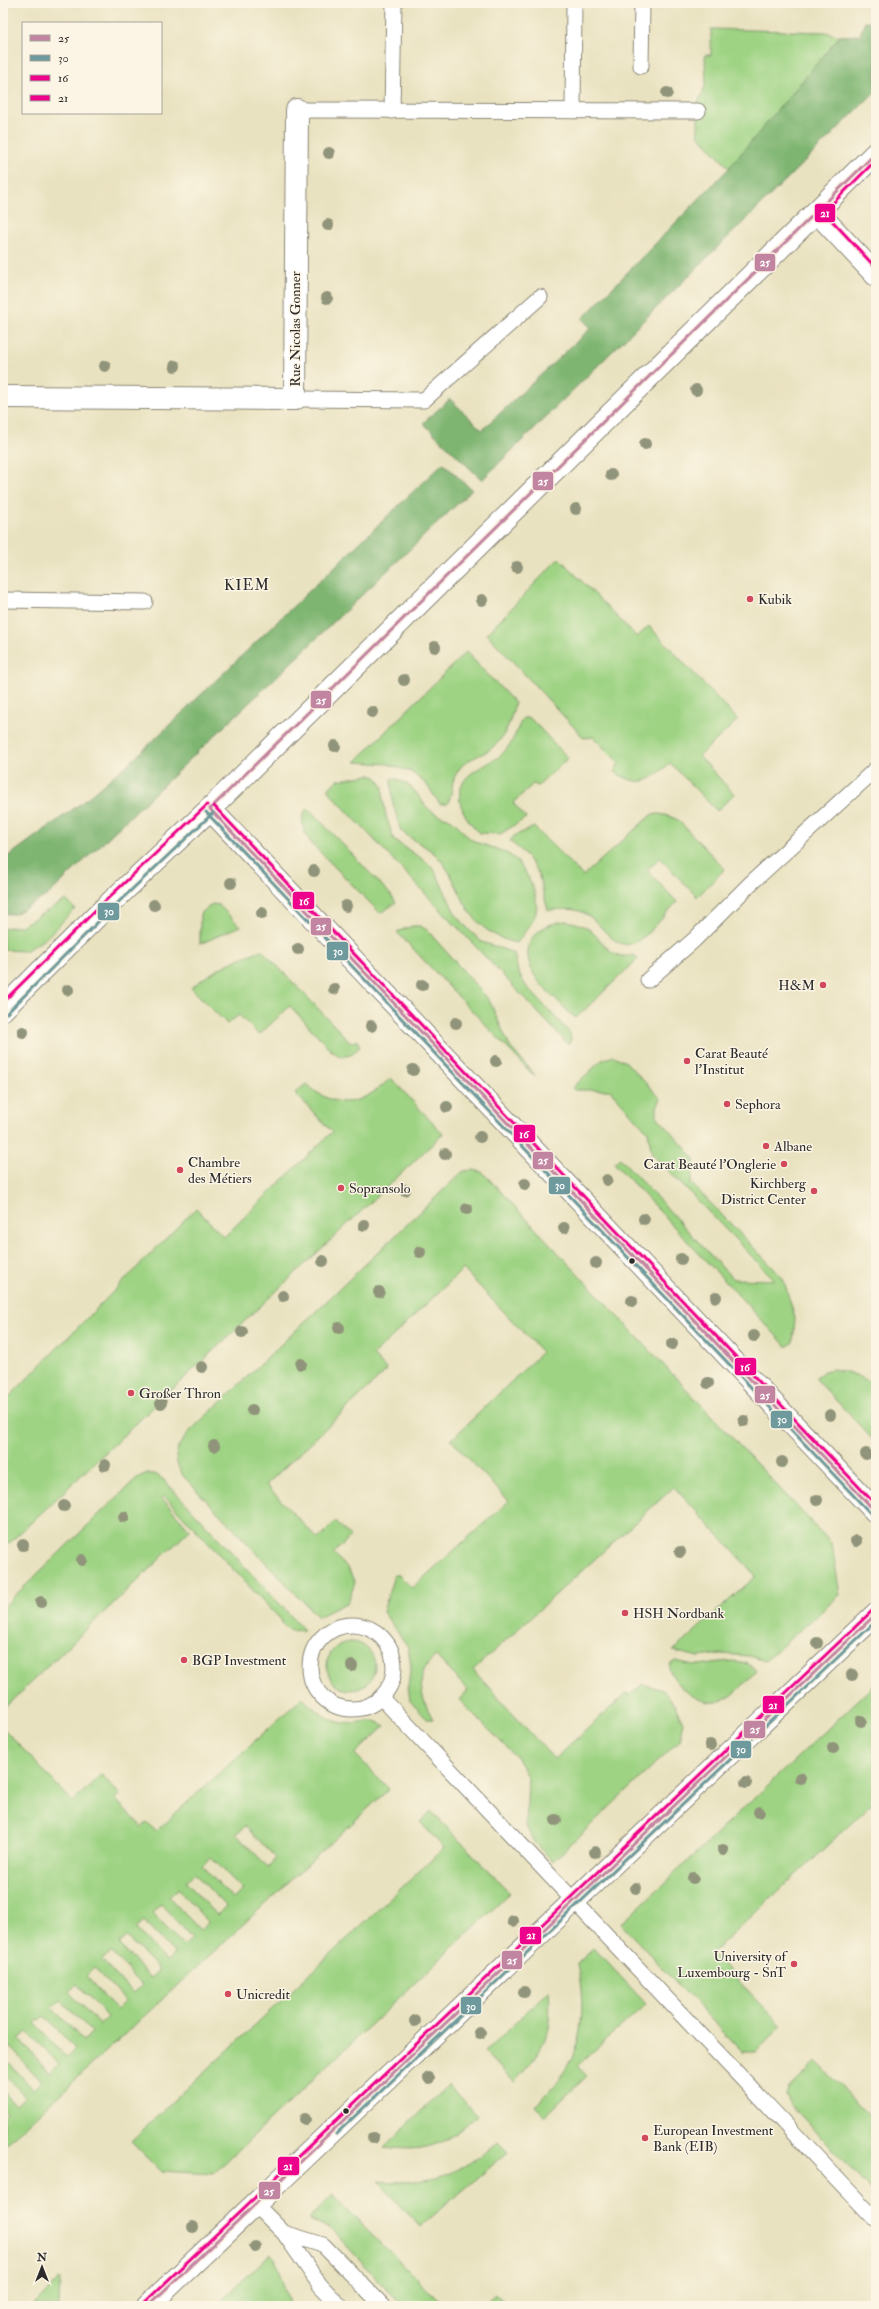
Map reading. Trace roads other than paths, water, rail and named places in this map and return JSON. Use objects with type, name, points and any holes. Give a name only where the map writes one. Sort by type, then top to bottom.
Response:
[{"type":"street","name":"Rue Nicolas Gonner","points":[[3,397],[295,399],[297,110]]},
{"type":"street","points":[[3,1009],[106,907],[210,809],[876,154]]},
{"type":"street","points":[[817,212],[876,275]]},
{"type":"street","points":[[210,809],[876,1512]]},
{"type":"street","points":[[148,2306],[876,1614]]},
{"type":"lane","points":[[392,111],[394,3]]},
{"type":"lane","points":[[573,111],[574,3]]},
{"type":"lane","points":[[641,66],[642,3]]},
{"type":"lane","points":[[297,110],[698,111]]},
{"type":"lane","points":[[295,399],[424,400],[540,297]]},
{"type":"lane","points":[[3,600],[145,602]]},
{"type":"lane","points":[[648,980],[694,940],[751,883],[876,769]]},
{"type":"lane","points":[[347,1625],[360,1625],[372,1630],[383,1638],[390,1649],[394,1661],[394,1674],[389,1686],[381,1697],[370,1704],[358,1708],[344,1708],[332,1704],[321,1695],[314,1685],[310,1672],[311,1659],[315,1647],[323,1636],[334,1628],[347,1625]]},
{"type":"lane","points":[[381,1697],[876,2220]]},
{"type":"lane","points":[[255,2204],[284,2233],[320,2285],[340,2306]]},
{"type":"lane","points":[[284,2233],[323,2245],[383,2306]]},
{"type":"place","name":"Kubik","points":[[750,599]]},
{"type":"place","name":"H&M","points":[[823,985]]},
{"type":"place","name":"Carat Beauté l'Institut","points":[[687,1061]]},
{"type":"place","name":"Sephora","points":[[727,1104]]},
{"type":"place","name":"Albane","points":[[766,1146]]},
{"type":"place","name":"Carat Beauté l'Onglerie","points":[[784,1164]]},
{"type":"place","name":"Chambre des Métiers","points":[[180,1170]]},
{"type":"place","name":"Sopransolo","points":[[341,1188]]},
{"type":"place","name":"Kirchberg District Center","points":[[814,1191]]},
{"type":"place","name":"Großer Thron","points":[[131,1393]]},
{"type":"place","name":"HSH Nordbank","points":[[625,1613]]},
{"type":"place","name":"BGP Investment","points":[[184,1660]]},
{"type":"place","name":"University of Luxembourg - SnT","points":[[794,1964]]},
{"type":"place","name":"Unicredit","points":[[228,1994]]},
{"type":"place","name":"European Investment Bank (EIB)","points":[[645,2138]]},
{"type":"district","name":"KIEM","points":[[247,585]]}]
